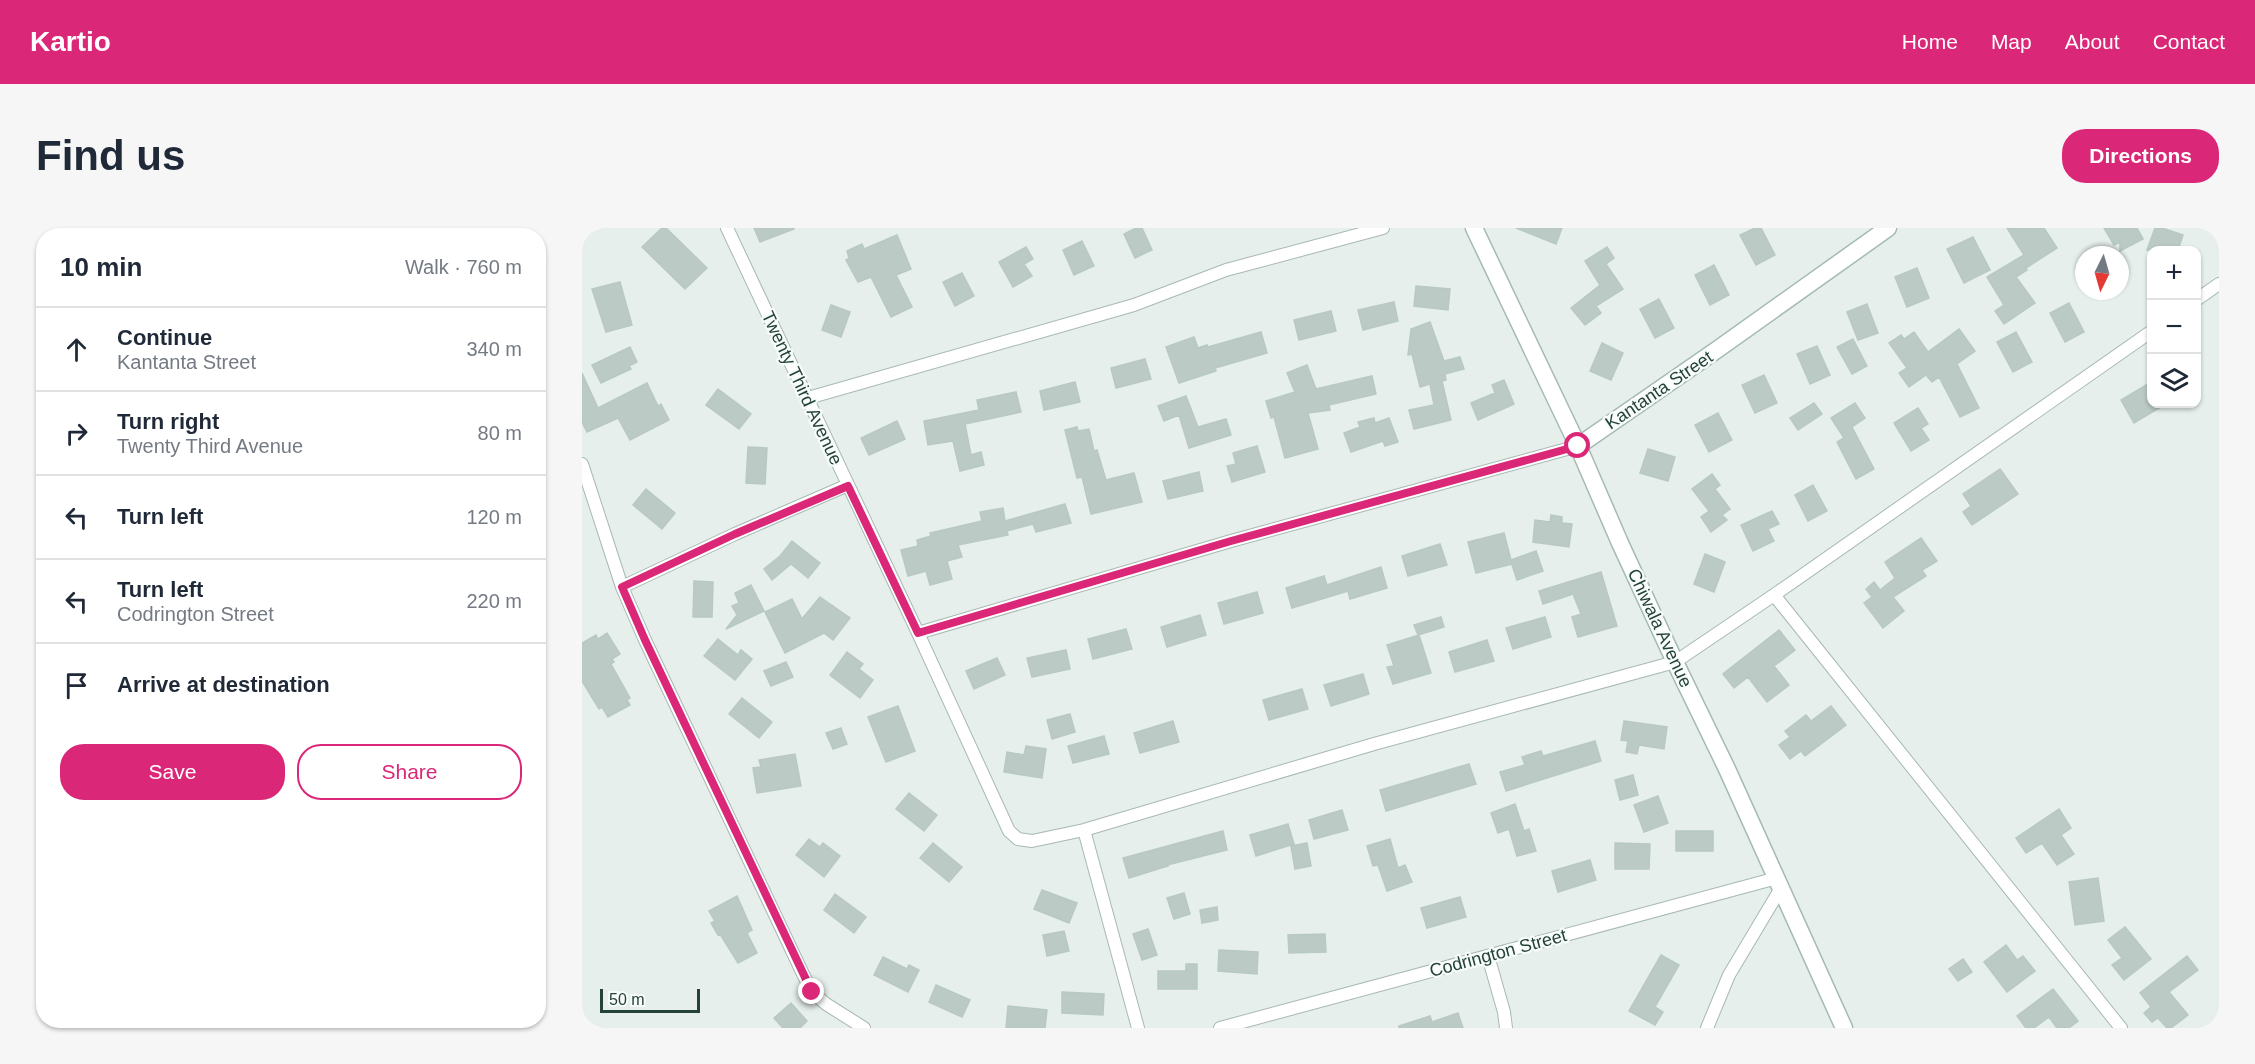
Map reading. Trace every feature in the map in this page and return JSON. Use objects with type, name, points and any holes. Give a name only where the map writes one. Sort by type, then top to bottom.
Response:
[{"type":"main road","name":"Chiwala Avenue","points":[[1474,228],[1578,446],[1620,543],[1844,1028]]},
{"type":"main road","name":"Kantanta Street","points":[[1578,446],[1888,228]]},
{"type":"street","name":"Twenty Third Avenue","points":[[727,228],[1009,831],[1018,839],[1032,841],[1084,830]]},
{"type":"street","points":[[808,398],[1134,305],[1226,270],[1383,228]]},
{"type":"street","points":[[2201,297],[2219,284]]},
{"type":"street","points":[[1138,1028],[1084,830],[1374,744],[1675,662],[1774,596],[2147,334]]},
{"type":"street","name":"Kantanta Street","points":[[918,633],[1231,541],[1578,446]]},
{"type":"street","points":[[582,464],[622,587],[645,640],[812,992],[826,1004],[864,1028]]},
{"type":"street","points":[[622,587],[735,534],[848,486]]},
{"type":"street","points":[[1774,596],[2121,1028]]},
{"type":"street","points":[[1707,1028],[1729,975],[1779,883]]},
{"type":"street","name":"Codrington Street","points":[[1220,1028],[1488,956],[1779,883]]},
{"type":"street","points":[[1488,956],[1504,1012],[1506,1028]]},
{"type":"building","points":[[662,228],[666,228],[707,268],[685,289],[642,247]]},
{"type":"building","points":[[754,228],[794,228],[794,229],[760,242]]},
{"type":"building","points":[[1136,228],[1142,228],[1152,250],[1135,258],[1124,234]]},
{"type":"building","points":[[1516,228],[1562,228],[1556,244]]},
{"type":"building","points":[[1755,228],[1761,228],[1775,255],[1756,265],[1740,235]]},
{"type":"building","points":[[2007,228],[2044,228],[2057,248],[2016,277],[2035,303],[2004,324],[1995,311],[2004,305],[1987,277],[2024,255]]},
{"type":"building","points":[[2104,228],[2137,228],[2143,239],[2129,246],[2120,246],[2120,242],[2114,245]]},
{"type":"building","points":[[2155,228],[2183,235],[2179,246],[2148,246]]},
{"type":"building","points":[[897,235],[911,269],[896,275],[912,307],[891,317],[871,277],[858,282],[846,260],[849,258],[847,251],[862,244],[864,249]]},
{"type":"building","points":[[1973,237],[1990,270],[1964,283],[1947,249]]},
{"type":"building","points":[[1082,241],[1094,266],[1074,275],[1063,250]]},
{"type":"building","points":[[1026,247],[1033,259],[1024,264],[1032,276],[1013,287],[999,262]]},
{"type":"building","points":[[1607,247],[1614,258],[1606,264],[1623,289],[1596,306],[1601,313],[1585,325],[1571,308],[1600,285],[1585,261]]},
{"type":"building","points":[[1714,265],[1729,295],[1710,305],[1695,275]]},
{"type":"building","points":[[1917,268],[1929,298],[1907,307],[1895,277]]},
{"type":"building","points":[[962,273],[974,296],[955,306],[943,282]]},
{"type":"building","points":[[620,282],[632,325],[606,332],[592,289]]},
{"type":"building","points":[[1416,286],[1450,289],[1448,310],[1414,306]]},
{"type":"building","points":[[1659,299],[1674,328],[1655,338],[1640,309]]},
{"type":"building","points":[[1394,302],[1398,321],[1363,330],[1358,310]]},
{"type":"building","points":[[2069,303],[2084,332],[2065,342],[2050,313]]},
{"type":"building","points":[[1867,304],[1878,333],[1858,340],[1847,312]]},
{"type":"building","points":[[831,305],[850,312],[841,337],[822,330]]},
{"type":"building","points":[[1331,311],[1336,331],[1299,340],[1294,320]]},
{"type":"building","points":[[1430,322],[1444,361],[1460,357],[1464,369],[1445,374],[1446,380],[1442,381],[1451,420],[1414,429],[1409,410],[1434,405],[1430,384],[1420,387],[1412,354],[1408,355],[1411,329]]},
{"type":"building","points":[[1959,329],[1975,351],[1957,364],[1979,408],[1960,417],[1939,377],[1932,382],[1926,375],[1909,387],[1899,373],[1907,368],[1889,343],[1901,335],[1904,339],[1914,332],[1928,352]]},
{"type":"building","points":[[1261,332],[1267,353],[1215,368],[1216,371],[1179,383],[1166,347],[1194,337],[1198,348],[1207,345],[1208,347]]},
{"type":"building","points":[[2016,332],[2032,362],[2013,372],[1997,342]]},
{"type":"building","points":[[1853,339],[1867,366],[1852,374],[1837,347]]},
{"type":"building","points":[[1602,343],[1623,353],[1611,380],[1590,371]]},
{"type":"building","points":[[1817,346],[1830,375],[1810,384],[1797,354]]},
{"type":"building","points":[[630,347],[637,362],[629,366],[631,369],[601,383],[592,365]]},
{"type":"building","points":[[1145,359],[1151,379],[1116,388],[1111,368]]},
{"type":"building","points":[[1307,365],[1316,389],[1372,376],[1376,394],[1329,405],[1330,410],[1308,413],[1318,449],[1285,458],[1274,417],[1271,418],[1266,401],[1295,392],[1287,373]]},
{"type":"building","points":[[582,373],[598,408],[647,383],[658,406],[661,404],[669,420],[630,440],[618,418],[587,432],[582,422]]},
{"type":"building","points":[[1764,375],[1777,403],[1755,413],[1742,385]]},
{"type":"building","points":[[1504,380],[1514,404],[1478,420],[1471,403],[1495,393],[1492,385]]},
{"type":"building","points":[[1075,382],[1080,402],[1044,410],[1040,391]]},
{"type":"building","points":[[2147,384],[2147,408],[2159,408],[2134,423],[2121,400]]},
{"type":"building","points":[[718,389],[751,414],[739,429],[706,405]]},
{"type":"building","points":[[1016,392],[1021,412],[965,424],[971,455],[981,452],[984,465],[960,471],[953,441],[928,445],[924,421],[979,410],[977,400]]},
{"type":"building","points":[[1186,396],[1198,427],[1226,419],[1231,435],[1189,448],[1179,415],[1164,421],[1158,406]]},
{"type":"building","points":[[1814,403],[1822,414],[1798,430],[1790,418]]},
{"type":"building","points":[[1855,403],[1865,418],[1852,427],[1874,469],[1856,479],[1837,442],[1844,438],[1831,418]]},
{"type":"building","points":[[1918,408],[1928,424],[1921,428],[1929,440],[1911,451],[1894,423]]},
{"type":"building","points":[[1718,413],[1732,440],[1709,452],[1695,425]]},
{"type":"building","points":[[1374,418],[1375,423],[1389,418],[1398,442],[1385,446],[1383,441],[1351,452],[1344,433],[1360,427],[1358,422]]},
{"type":"building","points":[[897,421],[905,439],[869,455],[861,438]]},
{"type":"building","points":[[1077,427],[1078,431],[1089,429],[1094,451],[1097,450],[1106,480],[1134,473],[1142,502],[1091,514],[1082,477],[1077,478],[1065,430]]},
{"type":"building","points":[[1257,446],[1265,472],[1232,482],[1227,466],[1236,464],[1233,453]]},
{"type":"building","points":[[748,447],[767,448],[765,484],[746,483]]},
{"type":"building","points":[[1648,449],[1675,457],[1668,481],[1640,473]]},
{"type":"building","points":[[2000,469],[2018,494],[1972,525],[1963,512],[1971,506],[1963,494]]},
{"type":"building","points":[[1199,472],[1203,491],[1168,499],[1163,481]]},
{"type":"building","points":[[1712,474],[1720,485],[1715,489],[1730,509],[1722,515],[1727,520],[1711,532],[1701,517],[1709,511],[1692,489]]},
{"type":"building","points":[[1813,485],[1827,511],[1808,521],[1795,495]]},
{"type":"building","points":[[646,489],[675,513],[662,529],[633,505]]},
{"type":"building","points":[[1065,504],[1071,523],[1036,532],[1033,524],[1007,531],[1008,535],[958,545],[962,557],[947,561],[952,579],[930,585],[926,571],[908,576],[901,550],[918,546],[917,540],[931,536],[930,533],[982,521],[980,512],[1003,508],[1005,521]]},
{"type":"building","points":[[1772,511],[1779,524],[1768,529],[1774,541],[1753,551],[1741,525]]},
{"type":"building","points":[[1551,515],[1562,517],[1562,523],[1572,524],[1569,547],[1533,542],[1535,520],[1550,522]]},
{"type":"building","points":[[1504,533],[1511,560],[1536,551],[1543,571],[1517,580],[1512,564],[1476,573],[1468,542]]},
{"type":"building","points":[[1921,538],[1937,561],[1922,570],[1926,576],[1893,597],[1904,611],[1883,628],[1864,603],[1872,597],[1866,589],[1874,582],[1880,590],[1895,578],[1885,562]]},
{"type":"building","points":[[792,541],[820,563],[808,578],[791,564],[772,580],[764,569],[780,556]]},
{"type":"building","points":[[1440,544],[1447,565],[1408,576],[1402,556]]},
{"type":"building","points":[[1705,554],[1725,562],[1714,592],[1694,584]]},
{"type":"building","points":[[1381,567],[1387,588],[1350,599],[1348,591],[1292,608],[1286,588],[1324,576],[1327,585]]},
{"type":"building","points":[[1601,572],[1617,626],[1578,637],[1572,617],[1581,614],[1573,594],[1543,604],[1539,591]]},
{"type":"building","points":[[694,581],[713,582],[712,617],[693,617]]},
{"type":"building","points":[[751,585],[764,611],[726,629],[737,615],[732,606],[739,603],[735,593]]},
{"type":"building","points":[[1257,592],[1263,613],[1224,624],[1218,603]]},
{"type":"building","points":[[820,597],[850,618],[833,640],[824,633],[785,653],[765,612],[792,599],[802,619]]},
{"type":"building","points":[[1200,615],[1206,635],[1167,647],[1161,627]]},
{"type":"building","points":[[1441,617],[1444,627],[1418,635],[1414,625]]},
{"type":"building","points":[[1545,617],[1551,637],[1513,649],[1506,628]]},
{"type":"building","points":[[1126,629],[1132,649],[1093,659],[1088,639]]},
{"type":"building","points":[[1779,630],[1795,650],[1774,666],[1789,685],[1767,702],[1748,677],[1734,688],[1723,674]]},
{"type":"building","points":[[607,633],[620,654],[612,659],[614,662],[611,664],[630,698],[627,700],[630,705],[608,717],[602,707],[599,709],[582,681],[582,643],[596,635],[598,639]]},
{"type":"building","points":[[1419,635],[1431,673],[1393,684],[1387,667],[1394,666],[1387,645]]},
{"type":"building","points":[[718,639],[738,655],[741,650],[752,659],[735,680],[704,656]]},
{"type":"building","points":[[1487,640],[1494,661],[1455,672],[1449,652]]},
{"type":"building","points":[[1066,650],[1070,669],[1032,677],[1027,658]]},
{"type":"building","points":[[847,652],[863,664],[859,669],[873,680],[860,698],[830,675]]},
{"type":"building","points":[[997,658],[1005,675],[974,689],[966,671]]},
{"type":"building","points":[[786,662],[793,677],[771,686],[764,671]]},
{"type":"building","points":[[1363,674],[1369,694],[1331,706],[1324,685]]},
{"type":"building","points":[[1302,689],[1308,709],[1269,720],[1263,700]]},
{"type":"building","points":[[742,698],[772,722],[759,738],[729,714]]},
{"type":"building","points":[[898,706],[915,751],[886,762],[868,717]]},
{"type":"building","points":[[1831,706],[1846,725],[1805,756],[1801,751],[1790,759],[1779,745],[1790,737],[1785,731],[1806,715],[1811,721]]},
{"type":"building","points":[[1070,714],[1075,732],[1052,739],[1047,720]]},
{"type":"building","points":[[1173,721],[1179,742],[1140,753],[1134,733]]},
{"type":"building","points":[[1624,721],[1667,727],[1664,749],[1639,745],[1637,754],[1626,752],[1628,741],[1621,740]]},
{"type":"building","points":[[841,728],[847,744],[833,749],[826,733]]},
{"type":"building","points":[[1104,736],[1109,754],[1073,763],[1068,746]]},
{"type":"building","points":[[1595,741],[1601,761],[1506,791],[1500,772],[1525,765],[1522,757],[1541,751],[1543,756]]},
{"type":"building","points":[[1026,746],[1046,749],[1042,778],[1004,772],[1007,752],[1024,755]]},
{"type":"building","points":[[795,754],[801,786],[757,793],[753,768],[761,767],[759,760]]},
{"type":"building","points":[[1469,764],[1476,784],[1386,811],[1380,790]]},
{"type":"building","points":[[1633,775],[1638,795],[1620,800],[1615,780]]},
{"type":"building","points":[[909,793],[937,815],[924,831],[896,809]]},
{"type":"building","points":[[1658,796],[1668,823],[1644,832],[1634,805]]},
{"type":"building","points":[[1515,804],[1524,831],[1529,829],[1536,851],[1517,856],[1509,829],[1498,833],[1491,813]]},
{"type":"building","points":[[2059,809],[2071,828],[2061,835],[2074,854],[2057,865],[2042,843],[2026,853],[2016,838]]},
{"type":"building","points":[[1342,810],[1348,830],[1314,839],[1309,820]]},
{"type":"building","points":[[1288,824],[1294,844],[1256,856],[1250,835]]},
{"type":"building","points":[[1223,831],[1227,850],[1167,865],[1129,878],[1123,858]]},
{"type":"building","points":[[1676,831],[1713,831],[1713,851],[1676,851]]},
{"type":"building","points":[[809,839],[820,847],[823,843],[840,856],[824,877],[796,855]]},
{"type":"building","points":[[1390,839],[1398,868],[1405,865],[1412,882],[1387,891],[1378,865],[1373,866],[1367,846]]},
{"type":"building","points":[[933,843],[962,867],[949,882],[920,858]]},
{"type":"building","points":[[1307,843],[1311,866],[1295,869],[1291,846]]},
{"type":"building","points":[[1615,843],[1650,844],[1649,869],[1615,869]]},
{"type":"building","points":[[1590,860],[1596,880],[1558,892],[1552,871]]},
{"type":"building","points":[[2098,878],[2104,921],[2075,925],[2069,882]]},
{"type":"building","points":[[1042,890],[1077,903],[1069,923],[1034,909]]},
{"type":"building","points":[[1184,893],[1190,914],[1174,919],[1167,898]]},
{"type":"building","points":[[835,894],[866,917],[854,933],[824,910]]},
{"type":"building","points":[[737,896],[752,930],[747,933],[757,953],[738,963],[711,923],[715,921],[709,911]]},
{"type":"building","points":[[1460,897],[1466,917],[1427,928],[1421,908]]},
{"type":"building","points":[[1217,907],[1218,920],[1202,923],[1200,910]]},
{"type":"building","points":[[2125,927],[2151,959],[2124,980],[2112,965],[2122,958],[2108,940]]},
{"type":"building","points":[[1148,929],[1157,955],[1142,960],[1133,934]]},
{"type":"building","points":[[1064,931],[1069,951],[1047,956],[1043,935]]},
{"type":"building","points":[[1325,934],[1326,952],[1289,953],[1288,935]]},
{"type":"building","points":[[2006,945],[2017,960],[2023,956],[2035,971],[2007,992],[1984,962]]},
{"type":"building","points":[[1219,950],[1258,952],[1257,974],[1218,971]]},
{"type":"building","points":[[1661,955],[1679,965],[1655,1007],[1663,1012],[1655,1025],[1629,1011]]},
{"type":"building","points":[[2187,956],[2198,970],[2169,992],[2188,1015],[2171,1028],[2167,1028],[2158,1018],[2152,1022],[2144,1013],[2151,1007],[2140,993]]},
{"type":"building","points":[[883,957],[907,969],[909,965],[919,970],[908,992],[874,975]]},
{"type":"building","points":[[1963,959],[1972,972],[1958,981],[1949,969]]},
{"type":"building","points":[[1186,964],[1197,964],[1197,989],[1158,989],[1158,971],[1186,971]]},
{"type":"building","points":[[936,985],[970,1000],[962,1017],[929,1002]]},
{"type":"building","points":[[2053,989],[2078,1021],[2069,1028],[2057,1028],[2049,1017],[2034,1028],[2026,1028],[2017,1016]]},
{"type":"building","points":[[1062,992],[1104,994],[1103,1015],[1062,1013]]},
{"type":"building","points":[[791,1003],[807,1021],[800,1028],[783,1028],[774,1018]]},
{"type":"building","points":[[1008,1006],[1047,1010],[1045,1028],[1006,1028]]},
{"type":"building","points":[[1458,1013],[1463,1028],[1399,1028],[1399,1026],[1430,1016],[1432,1022]]},
{"type":"route","points":[[812,992],[622,587],[735,534],[848,486],[918,633],[1231,541],[1578,446]]}]
